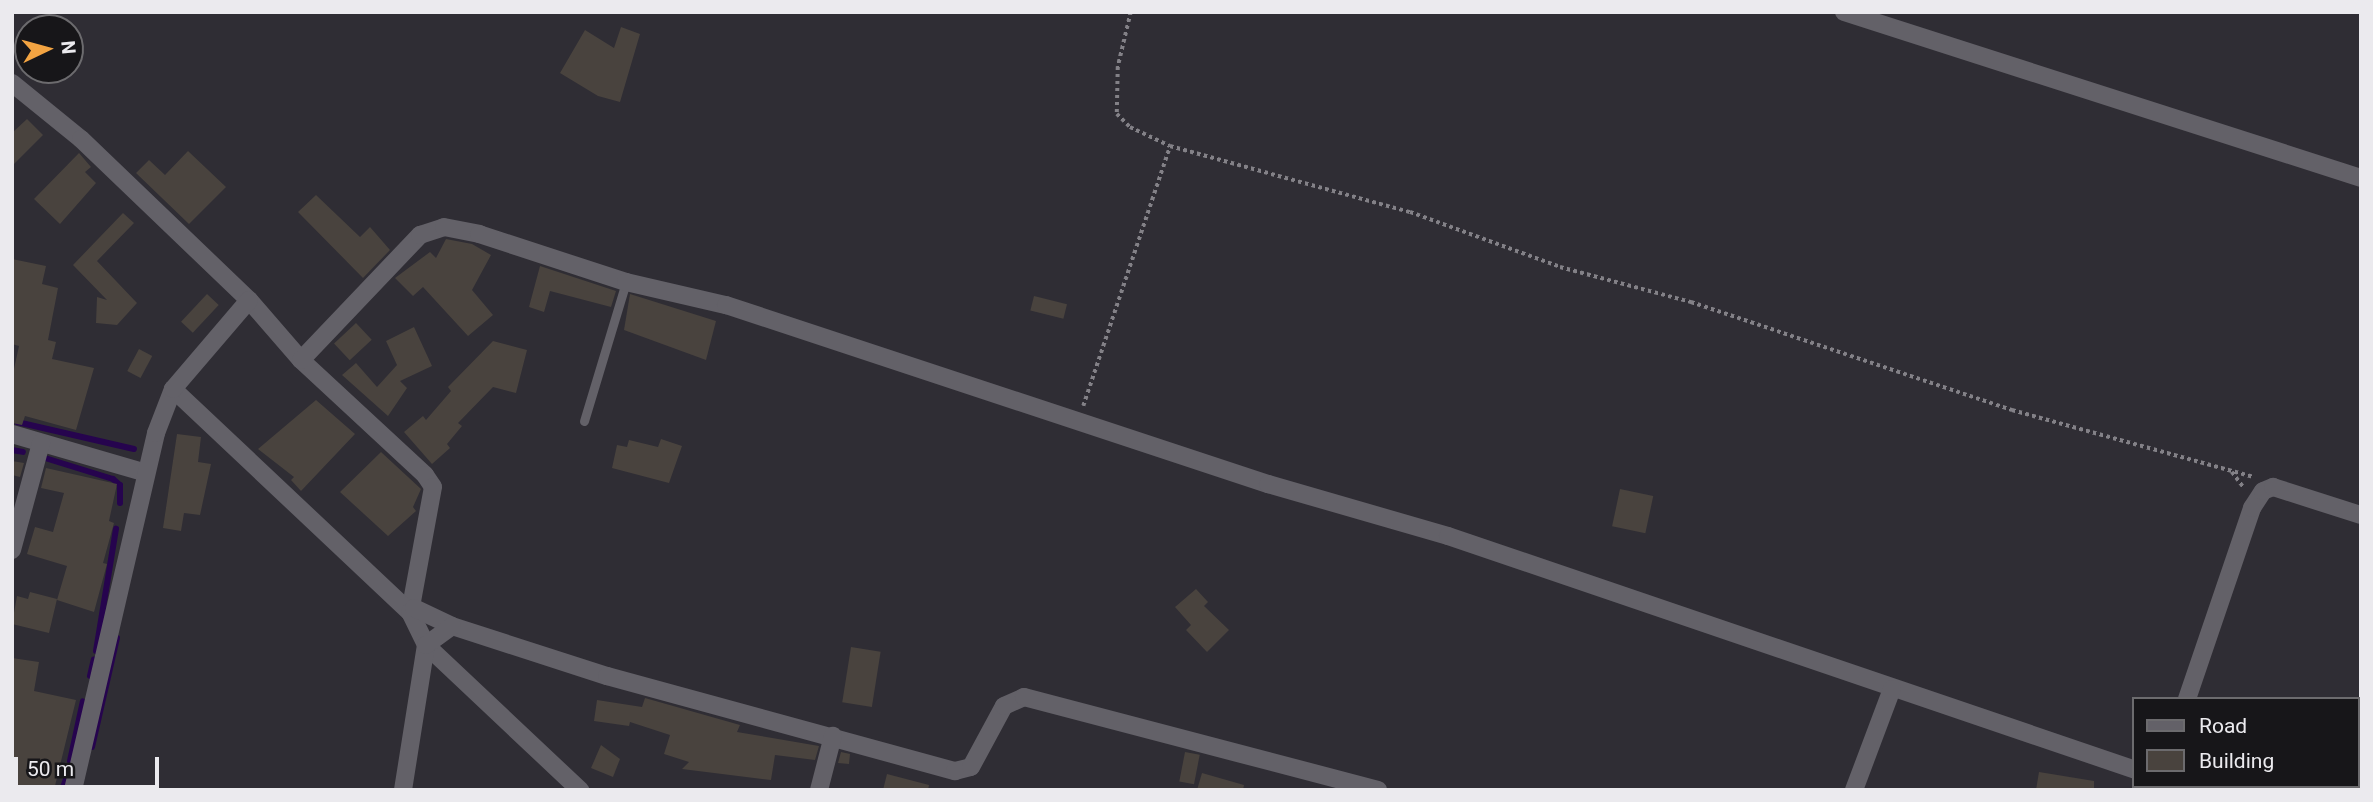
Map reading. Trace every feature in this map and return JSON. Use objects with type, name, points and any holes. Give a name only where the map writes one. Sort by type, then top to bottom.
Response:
[{"type":"street","points":[[1844,12],[2361,178]]},
{"type":"street","points":[[12,83],[81,139],[249,300],[301,360],[417,465],[433,487],[412,610],[426,645],[580,790]]},
{"type":"street","points":[[301,360],[420,235],[432,229],[479,234],[626,282],[726,305],[1268,484],[1448,536],[2132,769]]},
{"type":"street","points":[[73,790],[143,472],[173,389],[249,300]]},
{"type":"street","points":[[173,389],[412,610],[452,626],[607,676],[955,771],[971,766],[1004,706],[1024,697],[1378,790]]},
{"type":"street","points":[[12,434],[143,472]]},
{"type":"street","points":[[12,550],[41,443]]},
{"type":"street","points":[[2188,697],[2255,499],[2273,487],[2361,515]]},
{"type":"street","points":[[403,790],[426,645],[452,626]]},
{"type":"street","points":[[1854,790],[1892,689]]},
{"type":"street","points":[[819,790],[833,736]]},
{"type":"lane","points":[[584,421],[626,282]]},
{"type":"path","points":[[1132,12],[1118,67],[1116,114],[1130,127],[1170,146],[1410,212],[1560,267],[1691,302],[2012,410],[2207,463],[2273,487]]},
{"type":"path","points":[[1075,421],[1091,391],[1170,146]]},
{"type":"building","points":[[621,27],[640,34],[620,102],[598,96],[560,73],[585,30],[614,48]]},
{"type":"building","points":[[27,119],[43,135],[12,166],[12,133]]},
{"type":"building","points":[[188,151],[226,187],[189,224],[136,173],[149,160],[165,175]]},
{"type":"building","points":[[79,153],[91,167],[85,172],[96,183],[60,224],[34,199]]},
{"type":"building","points":[[316,195],[360,237],[370,227],[390,250],[363,278],[298,212]]},
{"type":"building","points":[[123,213],[134,223],[97,261],[137,303],[117,325],[96,323],[97,297],[107,300],[73,265]]},
{"type":"building","points":[[446,239],[472,244],[491,255],[472,290],[493,315],[468,336],[423,287],[413,296],[395,278],[430,252],[436,258]]},
{"type":"building","points":[[12,259],[46,266],[42,284],[58,288],[48,340],[56,342],[52,359],[94,368],[76,430],[25,416],[22,425],[12,423],[12,378],[19,346],[12,344]]},
{"type":"building","points":[[540,266],[616,291],[611,307],[550,291],[544,312],[529,307]]},
{"type":"building","points":[[207,294],[219,305],[193,333],[181,322]]},
{"type":"building","points":[[630,294],[716,321],[706,360],[624,330]]},
{"type":"building","points":[[1034,296],[1067,304],[1063,319],[1030,311]]},
{"type":"building","points":[[356,323],[372,340],[350,360],[334,343]]},
{"type":"building","points":[[414,327],[432,366],[400,381],[407,388],[388,416],[342,375],[356,363],[377,387],[397,365],[386,341]]},
{"type":"building","points":[[493,341],[527,350],[516,393],[493,387],[458,423],[462,426],[447,444],[450,448],[432,464],[404,432],[423,416],[426,420],[451,391],[448,387]]},
{"type":"building","points":[[139,349],[152,356],[141,378],[127,371]]},
{"type":"building","points":[[316,400],[355,434],[301,491],[291,480],[294,477],[258,449]]},
{"type":"building","points":[[177,434],[201,437],[198,462],[211,464],[200,515],[184,513],[181,531],[163,528]]},
{"type":"building","points":[[661,439],[682,446],[669,483],[612,468],[617,445],[627,447],[629,440],[658,447]]},
{"type":"building","points":[[381,452],[421,489],[413,507],[416,511],[388,536],[340,492]]},
{"type":"building","points":[[12,461],[24,463],[20,477],[12,475]]},
{"type":"building","points":[[46,468],[117,484],[109,521],[114,523],[103,563],[107,564],[94,612],[57,600],[67,566],[27,554],[35,527],[53,532],[64,493],[41,488]]},
{"type":"building","points":[[1620,489],[1653,496],[1645,533],[1612,526]]},
{"type":"building","points":[[1196,589],[1208,602],[1204,606],[1229,630],[1207,652],[1186,630],[1191,625],[1175,607]]},
{"type":"building","points":[[30,592],[57,599],[49,633],[12,624],[17,596],[28,599]]},
{"type":"building","points":[[851,647],[881,652],[872,707],[842,702]]},
{"type":"building","points":[[12,658],[39,662],[34,691],[76,700],[54,790],[12,790]]},
{"type":"building","points":[[645,698],[740,725],[737,732],[819,746],[815,760],[775,755],[771,780],[682,769],[689,762],[664,754],[670,735],[630,722],[629,726],[594,721],[597,700],[642,707]]},
{"type":"building","points":[[601,745],[620,759],[613,777],[591,768]]},
{"type":"building","points":[[841,752],[850,754],[849,764],[838,763]]},
{"type":"building","points":[[1185,752],[1200,755],[1194,784],[1179,781]]},
{"type":"building","points":[[2039,772],[2094,781],[2094,790],[2036,790]]},
{"type":"building","points":[[1202,773],[1244,785],[1243,790],[1197,790]]},
{"type":"building","points":[[887,774],[929,785],[928,790],[883,790]]},
{"type":"waterway","points":[[17,422],[134,449]]},
{"type":"waterway","points":[[12,450],[23,452]]},
{"type":"waterway","points":[[45,458],[113,479],[120,485],[120,503]]},
{"type":"waterway","points":[[96,651],[116,529]]},
{"type":"waterway","points":[[92,747],[117,638]]},
{"type":"waterway","points":[[90,676],[94,659]]},
{"type":"waterway","points":[[70,761],[83,701]]},
{"type":"waterway","points":[[62,790],[67,776]]}]
